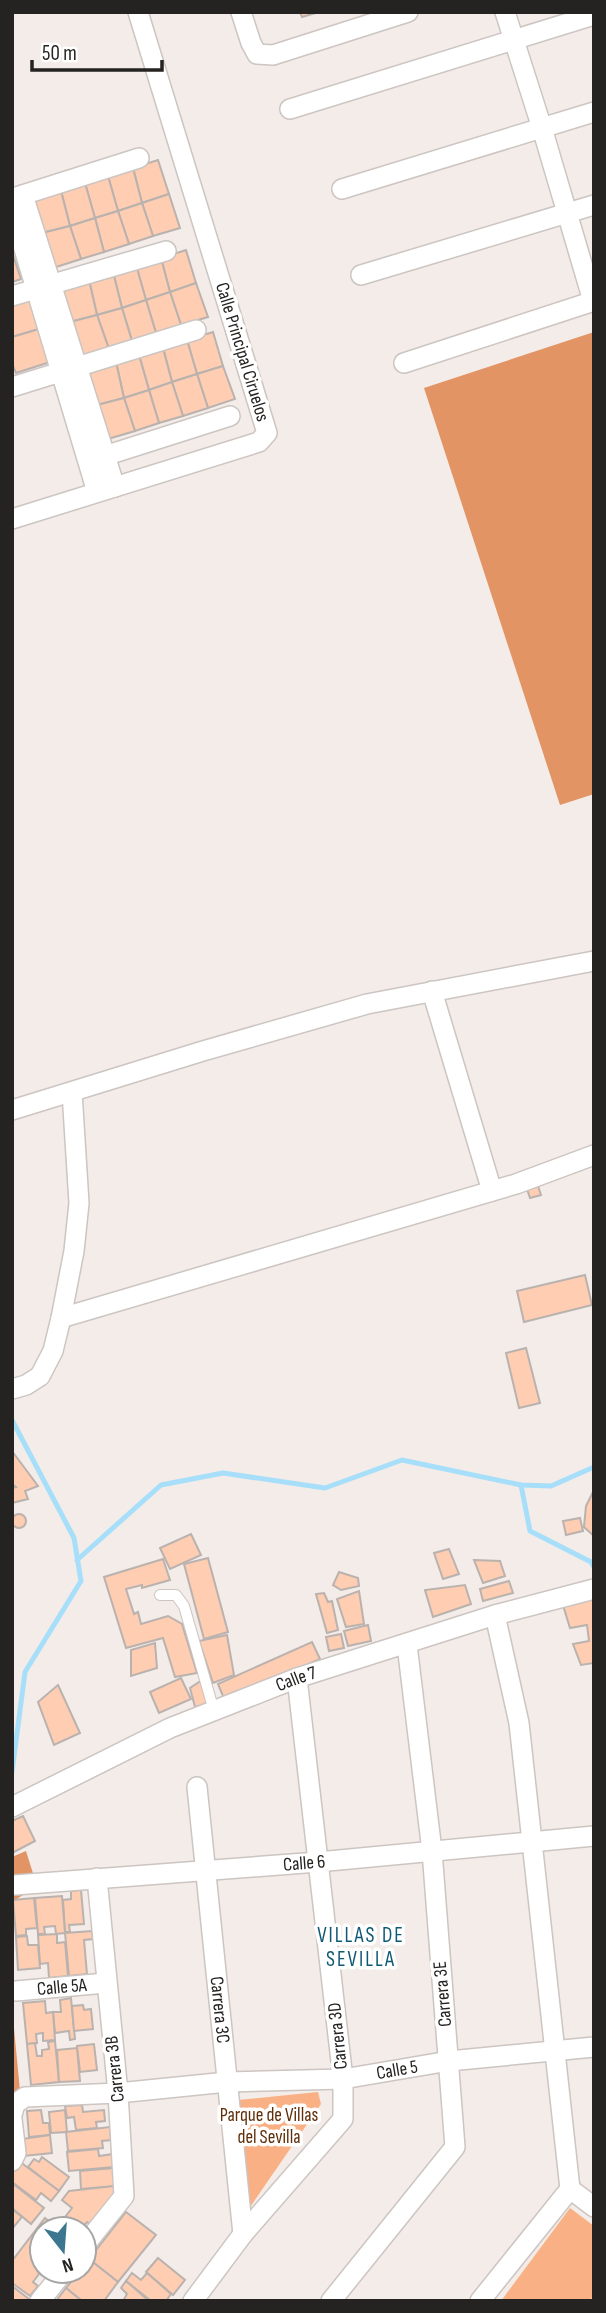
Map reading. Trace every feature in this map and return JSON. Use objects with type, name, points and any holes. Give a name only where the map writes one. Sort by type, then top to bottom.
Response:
[{"type":"street","name":"Calle Principal Ciruelos","points":[[12,519],[259,442],[267,433],[138,12]]},
{"type":"street","points":[[241,12],[257,54],[273,55],[408,12]]},
{"type":"street","points":[[404,363],[593,301],[505,12]]},
{"type":"street","points":[[290,109],[594,15]]},
{"type":"street","points":[[342,189],[594,112]]},
{"type":"street","points":[[106,489],[16,201],[139,158]]},
{"type":"street","points":[[361,275],[594,205]]},
{"type":"street","points":[[12,296],[166,251]]},
{"type":"street","points":[[12,387],[196,330]]},
{"type":"street","points":[[96,459],[230,416]]},
{"type":"street","points":[[12,1110],[367,1004],[594,961]]},
{"type":"street","points":[[432,991],[492,1191]]},
{"type":"street","points":[[12,1389],[26,1385],[40,1376],[53,1351],[61,1318],[74,1251],[79,1203],[72,1092]]},
{"type":"street","points":[[61,1318],[492,1191],[594,1155]]},
{"type":"street","name":"Calle 7","points":[[17,1804],[170,1728],[297,1678],[495,1615],[594,1589]]},
{"type":"street","points":[[480,2301],[570,2189],[519,1723],[495,1615]]},
{"type":"street","name":"Carrera 3E","points":[[331,2301],[455,2147],[432,1851],[407,1645]]},
{"type":"street","name":"Carrera 3D","points":[[193,2301],[243,2234],[343,2119],[343,2079],[297,1678]]},
{"type":"street","name":"Carrera 3C","points":[[197,1787],[243,2234]]},
{"type":"street","name":"Calle 6","points":[[15,1885],[318,1862],[594,1836]]},
{"type":"street","name":"Carrera 3B","points":[[97,1878],[118,2093],[124,2196],[98,2228]]},
{"type":"street","name":"Calle 5A","points":[[16,1991],[106,1983]]},
{"type":"street","name":"Calle 5","points":[[12,2117],[15,2104],[25,2097],[118,2093],[227,2082],[343,2079],[449,2062],[594,2047]]},
{"type":"street","points":[[12,2117],[16,2153],[12,2161]]},
{"type":"street","points":[[570,2189],[594,2207]]},
{"type":"street","points":[[40,2301],[53,2285]]},
{"type":"lane","points":[[160,1595],[176,1595],[184,1606],[214,1711]]},
{"type":"green space","name":"Parque de Villas del Sevilla","points":[[318,2092],[321,2104],[248,2210],[238,2100]]},
{"type":"green space","points":[[570,2208],[594,2226],[594,2298],[581,2301],[501,2301]]},
{"type":"shaded area","points":[[594,332],[594,794],[560,805],[424,388]]},
{"type":"shaded area","points":[[26,1851],[37,1886],[12,1902],[12,1857]]},
{"type":"shaded area","points":[[12,2007],[20,2091],[12,2149]]},
{"type":"building","points":[[300,12],[319,12],[302,17]]},
{"type":"building","points":[[158,160],[169,194],[142,203],[133,168]]},
{"type":"building","points":[[133,168],[142,203],[118,211],[108,176]]},
{"type":"building","points":[[108,176],[118,211],[95,218],[85,183]]},
{"type":"building","points":[[85,183],[95,218],[70,226],[61,191]]},
{"type":"building","points":[[61,191],[70,226],[42,233],[32,200]]},
{"type":"building","points":[[169,194],[180,228],[153,236],[142,203]]},
{"type":"building","points":[[142,203],[153,236],[129,244],[118,211]]},
{"type":"building","points":[[118,211],[129,244],[104,252],[95,218]]},
{"type":"building","points":[[95,218],[104,252],[81,259],[70,226]]},
{"type":"building","points":[[70,226],[81,259],[53,268],[42,233]]},
{"type":"building","points":[[186,250],[196,283],[170,292],[161,258]]},
{"type":"building","points":[[12,252],[21,279],[12,282]]},
{"type":"building","points":[[161,258],[170,292],[146,300],[136,265]]},
{"type":"building","points":[[136,265],[146,300],[122,308],[113,272]]},
{"type":"building","points":[[113,272],[122,308],[97,315],[89,280]]},
{"type":"building","points":[[89,280],[97,315],[70,322],[59,289]]},
{"type":"building","points":[[196,283],[208,317],[181,325],[170,292]]},
{"type":"building","points":[[170,292],[181,325],[156,333],[146,300]]},
{"type":"building","points":[[28,296],[39,329],[12,337],[12,300]]},
{"type":"building","points":[[146,300],[156,333],[132,341],[122,308]]},
{"type":"building","points":[[122,308],[132,341],[109,349],[97,315]]},
{"type":"building","points":[[97,315],[109,349],[81,357],[70,322]]},
{"type":"building","points":[[39,329],[50,362],[16,373],[12,363],[12,337]]},
{"type":"building","points":[[213,332],[223,366],[197,374],[187,340]]},
{"type":"building","points":[[187,340],[197,374],[172,382],[163,348]]},
{"type":"building","points":[[163,348],[172,382],[149,390],[139,355]]},
{"type":"building","points":[[139,355],[149,390],[124,398],[116,362]]},
{"type":"building","points":[[116,362],[124,398],[97,405],[86,372]]},
{"type":"building","points":[[223,366],[235,399],[208,408],[197,374]]},
{"type":"building","points":[[197,374],[208,408],[183,416],[172,382]]},
{"type":"building","points":[[172,382],[183,416],[159,423],[149,390]]},
{"type":"building","points":[[149,390],[159,423],[135,431],[124,398]]},
{"type":"building","points":[[124,398],[135,431],[108,439],[97,405]]},
{"type":"building","points":[[537,1183],[541,1195],[530,1198],[526,1186]]},
{"type":"building","points":[[585,1275],[592,1305],[524,1322],[517,1291]]},
{"type":"building","points":[[526,1348],[540,1403],[519,1408],[506,1353]]},
{"type":"building","points":[[12,1451],[38,1486],[25,1491],[28,1499],[12,1503],[12,1488],[16,1487],[12,1484]]},
{"type":"building","points":[[594,1490],[594,1536],[584,1527],[586,1506]]},
{"type":"building","points":[[16,1514],[22,1514],[26,1521],[22,1528],[16,1528],[12,1524],[12,1518]]},
{"type":"building","points":[[580,1518],[583,1531],[566,1535],[563,1521]]},
{"type":"building","points":[[191,1534],[201,1555],[170,1569],[160,1548]]},
{"type":"building","points":[[449,1549],[459,1574],[443,1579],[434,1553]]},
{"type":"building","points":[[208,1558],[228,1632],[204,1639],[184,1564]]},
{"type":"building","points":[[163,1559],[170,1580],[142,1588],[142,1585],[126,1589],[134,1614],[138,1612],[141,1624],[168,1616],[182,1624],[197,1673],[175,1677],[163,1638],[126,1648],[104,1577]]},
{"type":"building","points":[[474,1560],[500,1561],[505,1576],[483,1583]]},
{"type":"building","points":[[339,1572],[358,1578],[359,1586],[341,1590],[333,1585]]},
{"type":"building","points":[[509,1581],[513,1593],[483,1601],[480,1589]]},
{"type":"building","points":[[465,1585],[471,1604],[433,1617],[425,1590]]},
{"type":"building","points":[[359,1591],[364,1624],[346,1627],[337,1599]]},
{"type":"building","points":[[324,1593],[328,1602],[332,1601],[338,1630],[327,1633],[316,1594]]},
{"type":"building","points":[[594,1597],[594,1663],[581,1665],[573,1644],[589,1641],[587,1625],[570,1628],[562,1602]]},
{"type":"building","points":[[368,1625],[371,1641],[348,1646],[344,1631]]},
{"type":"building","points":[[341,1634],[344,1648],[329,1651],[326,1637]]},
{"type":"building","points":[[227,1635],[234,1675],[213,1683],[199,1641]]},
{"type":"building","points":[[312,1642],[320,1659],[225,1701],[218,1684]]},
{"type":"building","points":[[155,1643],[157,1668],[131,1676],[131,1650]]},
{"type":"building","points":[[181,1678],[191,1699],[159,1713],[150,1692]]},
{"type":"building","points":[[202,1680],[209,1703],[195,1707],[190,1688]]},
{"type":"building","points":[[58,1685],[80,1733],[54,1745],[38,1702]]},
{"type":"building","points":[[23,1816],[35,1841],[12,1853],[12,1821]]},
{"type":"building","points":[[81,1890],[84,1924],[69,1925],[70,1932],[65,1932],[63,1900],[71,1899],[71,1891]]},
{"type":"building","points":[[62,1896],[65,1933],[56,1934],[55,1926],[44,1927],[45,1934],[38,1934],[35,1898]]},
{"type":"building","points":[[34,1898],[37,1928],[26,1929],[26,1935],[16,1936],[13,1900]]},
{"type":"building","points":[[92,1931],[93,1939],[84,1940],[87,1974],[69,1976],[65,1933]]},
{"type":"building","points":[[57,1934],[57,1943],[65,1942],[68,1976],[49,1978],[48,1963],[40,1964],[38,1935]]},
{"type":"building","points":[[27,1936],[28,1945],[38,1945],[40,1968],[18,1970],[16,1937]]},
{"type":"building","points":[[71,1998],[75,2039],[70,2040],[69,2031],[55,2033],[53,2012],[61,2012],[60,2000]]},
{"type":"building","points":[[45,2001],[46,2013],[53,2012],[55,2040],[43,2041],[43,2033],[36,2034],[37,2043],[27,2044],[23,2003]]},
{"type":"building","points":[[83,2005],[84,2010],[91,2009],[93,2029],[74,2031],[72,2006]]},
{"type":"building","points":[[55,2041],[59,2082],[31,2085],[27,2044],[35,2043],[37,2056],[42,2056],[42,2050],[49,2049],[48,2042]]},
{"type":"building","points":[[94,2044],[97,2070],[80,2072],[77,2046]]},
{"type":"building","points":[[77,2048],[80,2081],[59,2082],[57,2050]]},
{"type":"building","points":[[82,2105],[83,2112],[104,2110],[105,2121],[96,2122],[97,2128],[76,2130],[74,2117],[67,2118],[65,2106]]},
{"type":"building","points":[[41,2110],[43,2123],[49,2123],[50,2135],[29,2137],[27,2111]]},
{"type":"building","points":[[65,2110],[67,2132],[51,2133],[49,2112]]},
{"type":"building","points":[[110,2127],[111,2140],[102,2141],[103,2148],[68,2151],[66,2132]]},
{"type":"building","points":[[50,2135],[52,2153],[24,2156],[22,2139]]},
{"type":"building","points":[[98,2149],[99,2156],[113,2154],[114,2167],[69,2171],[67,2152]]},
{"type":"building","points":[[42,2157],[69,2177],[59,2191],[28,2167],[34,2159],[39,2162]]},
{"type":"building","points":[[19,2161],[59,2191],[51,2201],[41,2193],[36,2200],[12,2182],[12,2170]]},
{"type":"building","points":[[114,2168],[116,2186],[81,2189],[80,2171]]},
{"type":"building","points":[[12,2183],[44,2208],[38,2215],[28,2215],[28,2221],[12,2208]]},
{"type":"building","points":[[114,2186],[114,2194],[97,2215],[67,2215],[72,2208],[62,2200],[69,2191]]},
{"type":"building","points":[[12,2209],[22,2217],[12,2229]]},
{"type":"building","points":[[126,2212],[156,2235],[118,2282],[98,2266],[98,2248]]},
{"type":"building","points":[[28,2240],[28,2285],[38,2286],[30,2296],[12,2283],[12,2261]]},
{"type":"building","points":[[158,2258],[185,2280],[173,2295],[146,2272]]},
{"type":"building","points":[[98,2266],[118,2282],[104,2301],[82,2301],[66,2288],[68,2285],[98,2285]]},
{"type":"building","points":[[132,2273],[141,2280],[147,2273],[171,2294],[166,2301],[151,2301],[126,2281]]},
{"type":"building","points":[[126,2281],[149,2301],[123,2301],[127,2294],[121,2288]]},
{"type":"building","points":[[12,2286],[29,2299],[28,2301],[12,2301]]},
{"type":"building","points":[[66,2288],[82,2301],[56,2301]]},
{"type":"waterway","points":[[12,1420],[74,1538],[81,1581],[25,1672],[12,1772]]},
{"type":"waterway","points":[[77,1560],[161,1485],[223,1473],[325,1488],[402,1460],[521,1485],[551,1486],[594,1467]]},
{"type":"waterway","points":[[521,1485],[530,1531],[591,1562],[594,1567]]},
{"type":"district","name":"VILLAS DE SEVILLA","points":[[361,1947]]}]
